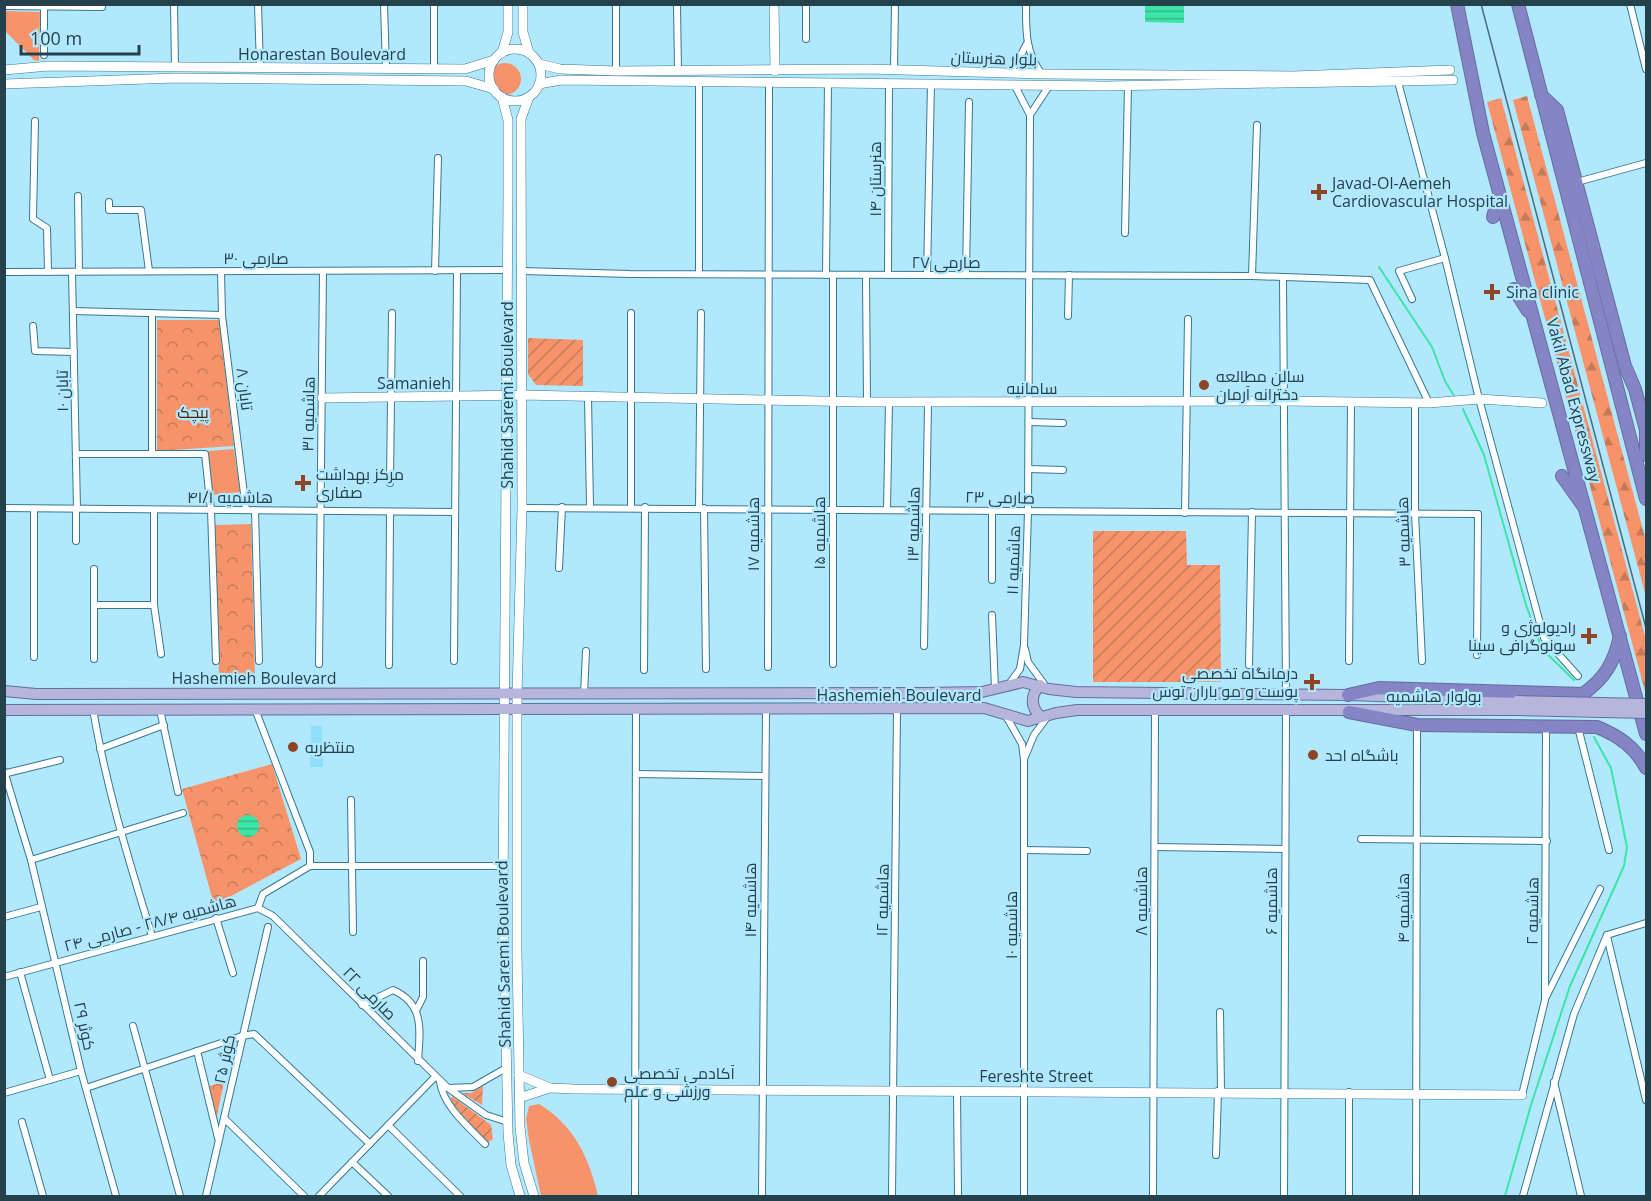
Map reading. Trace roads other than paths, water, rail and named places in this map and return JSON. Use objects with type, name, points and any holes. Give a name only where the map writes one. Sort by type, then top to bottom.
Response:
[{"type":"highway","name":"Vakil Abad Expressway","points":[[1457,4],[1483,133],[1589,514],[1647,734]]},
{"type":"highway","points":[[1518,4],[1647,499]]},
{"type":"highway","points":[[1541,95],[1557,110],[1625,366],[1635,389],[1646,430],[1647,455]]},
{"type":"highway","points":[[1493,217],[1500,193]]},
{"type":"highway","points":[[1514,289],[1536,323]]},
{"type":"highway","points":[[1562,476],[1589,514]]},
{"type":"highway","points":[[1583,694],[1607,674],[1616,657],[1620,635]]},
{"type":"highway","points":[[1348,694],[1379,688],[1583,694],[1596,698],[1603,709],[1603,715],[1597,727]]},
{"type":"highway","points":[[1349,712],[1417,725],[1597,727],[1629,745],[1647,768]]},
{"type":"main road","points":[[502,53],[508,32],[508,4]]},
{"type":"main road","points":[[523,4],[523,32],[529,53],[538,64],[539,84],[529,97],[516,101],[502,98],[494,89],[489,75],[494,60],[502,53],[515,49],[529,53]]},
{"type":"main road","points":[[774,4],[775,71]]},
{"type":"main road","name":"Honarestan Boulevard","points":[[4,70],[49,66],[175,69],[465,69],[494,60]]},
{"type":"main road","name":"بلوار هنرستان","points":[[538,64],[560,69],[616,71],[867,69],[1042,74],[1451,75],[1398,82],[1105,86],[866,82],[699,84]]},
{"type":"main road","points":[[49,66],[50,83]]},
{"type":"main road","points":[[866,82],[867,69]]},
{"type":"main road","points":[[1105,86],[1106,73]]},
{"type":"main road","name":"Honarestan Boulevard","points":[[4,84],[176,78],[457,81],[494,89]]},
{"type":"main road","points":[[539,84],[561,80],[699,84]]},
{"type":"main road","name":"Shahid Saremi Boulevard","points":[[529,97],[521,119],[522,508],[517,694],[516,930],[519,1098],[524,1163],[534,1197]]},
{"type":"main road","name":"Shahid Saremi Boulevard","points":[[502,98],[508,120],[503,710],[506,1068],[511,1165],[520,1197]]},
{"type":"main road","name":"سامانیه","points":[[521,395],[889,403],[1283,401],[1429,403],[1479,399],[1542,403]]},
{"type":"main road","name":"Samanieh","points":[[322,398],[456,398],[521,395]]},
{"type":"main road","name":"Hashemieh Boulevard","points":[[4,691],[20,694],[812,693],[995,690],[1023,682],[1076,692],[1348,694]]},
{"type":"main road","points":[[1045,687],[1032,698],[1035,712],[1045,716]]},
{"type":"main road","points":[[241,710],[242,692]]},
{"type":"main road","points":[[811,710],[812,693]]},
{"type":"main road","name":"بولوار هاشمیه","points":[[1348,694],[1517,705]]},
{"type":"main road","points":[[1517,705],[1647,704]]},
{"type":"main road","points":[[1517,705],[1647,713]]},
{"type":"main road","name":"بولوار هاشمیه","points":[[1349,712],[1517,705]]},
{"type":"main road","name":"Hashemieh Boulevard","points":[[4,710],[897,710],[984,708],[1028,721],[1077,710],[1349,712]]},
{"type":"main road","points":[[504,929],[516,930]]},
{"type":"main road","name":"Fereshte Street","points":[[519,1075],[550,1088]]},
{"type":"main road","name":"Fereshte Street","points":[[519,1098],[550,1088],[1416,1092],[1522,1095]]},
{"type":"street","points":[[174,4],[175,69]]},
{"type":"street","points":[[258,4],[260,68]]},
{"type":"street","points":[[384,4],[386,69]]},
{"type":"street","points":[[434,4],[434,69]]},
{"type":"street","points":[[616,4],[616,71]]},
{"type":"street","points":[[677,4],[678,70]]},
{"type":"street","points":[[806,4],[806,39]]},
{"type":"street","points":[[894,70],[895,4]]},
{"type":"street","points":[[1026,4],[1026,45],[1033,63],[1042,74]]},
{"type":"street","points":[[1630,4],[1647,69]]},
{"type":"street","points":[[4,6],[102,7]]},
{"type":"street","points":[[44,6],[44,55]]},
{"type":"street","points":[[1008,73],[1017,63],[1026,45]]},
{"type":"street","points":[[1398,82],[1445,258],[1479,399],[1544,638],[1578,676]]},
{"type":"street","name":"هاشمیه ۱۵","points":[[828,83],[833,402],[833,664]]},
{"type":"street","name":"هنرستان ۱۴","points":[[888,275],[889,83]]},
{"type":"street","points":[[699,84],[699,274]]},
{"type":"street","name":"هاشمیه ۱۷","points":[[768,667],[766,508],[769,84]]},
{"type":"street","points":[[927,275],[931,84]]},
{"type":"street","points":[[1013,84],[1030,115],[1049,86]]},
{"type":"street","points":[[1125,233],[1128,85]]},
{"type":"street","points":[[966,275],[969,102]]},
{"type":"street","name":"هاشمیه ۱۱","points":[[1024,645],[1029,469],[1030,115]]},
{"type":"street","points":[[35,121],[33,219],[47,228],[48,272]]},
{"type":"street","points":[[1252,276],[1257,124]]},
{"type":"street","points":[[435,271],[438,158]]},
{"type":"street","points":[[1577,182],[1647,163]]},
{"type":"street","name":"تابان ۱۰","points":[[76,541],[73,311],[78,196]]},
{"type":"street","points":[[109,202],[109,210],[141,210],[149,270]]},
{"type":"street","points":[[1412,299],[1399,271],[1445,258]]},
{"type":"street","name":"صارمی ۳۰","points":[[4,272],[507,270]]},
{"type":"street","name":"تابان ۸","points":[[221,271],[222,315],[246,510]]},
{"type":"street","name":"هاشمیه ۳۱","points":[[319,664],[323,271]]},
{"type":"street","points":[[454,661],[457,271]]},
{"type":"street","name":"صارمی ۲۷","points":[[522,272],[1252,276],[1370,280],[1429,403]]},
{"type":"street","points":[[866,275],[867,402]]},
{"type":"street","points":[[1068,316],[1069,275]]},
{"type":"street","points":[[1284,278],[1286,693]]},
{"type":"street","points":[[73,311],[222,315]]},
{"type":"street","points":[[390,483],[392,313]]},
{"type":"street","points":[[631,313],[631,507]]},
{"type":"street","points":[[152,314],[152,454]]},
{"type":"street","points":[[701,314],[700,483],[706,669]]},
{"type":"street","points":[[1185,513],[1189,401],[1188,319]]},
{"type":"street","points":[[33,326],[35,351],[74,352]]},
{"type":"street","points":[[588,397],[590,507]]},
{"type":"street","points":[[1349,661],[1351,402]]},
{"type":"street","points":[[886,509],[889,403]]},
{"type":"street","name":"هاشمیه ۱۳","points":[[924,646],[928,403]]},
{"type":"street","name":"هاشمیه ۳","points":[[1415,403],[1415,513],[1422,661]]},
{"type":"street","points":[[1029,422],[1063,423]]},
{"type":"street","points":[[76,454],[205,454],[211,510],[216,661]]},
{"type":"street","points":[[1029,469],[1063,470]]},
{"type":"street","points":[[560,568],[562,507]]},
{"type":"street","points":[[644,670],[645,507]]},
{"type":"street","name":"هاشمیه ۴۱/۱","points":[[4,508],[455,512]]},
{"type":"street","name":"صارمی ۲۳","points":[[522,508],[1478,514],[1478,655]]},
{"type":"street","points":[[34,509],[34,657]]},
{"type":"street","points":[[154,510],[154,605],[161,654]]},
{"type":"street","points":[[255,510],[259,661]]},
{"type":"street","points":[[992,580],[993,510]]},
{"type":"street","points":[[389,665],[390,512]]},
{"type":"street","points":[[1249,665],[1252,512]]},
{"type":"street","points":[[94,569],[94,659]]},
{"type":"street","points":[[94,605],[154,605]]},
{"type":"street","points":[[992,615],[995,690]]},
{"type":"street","points":[[1006,687],[1015,680],[1020,669],[1024,645]]},
{"type":"street","points":[[1024,645],[1028,662],[1045,687]]},
{"type":"street","points":[[584,695],[586,651]]},
{"type":"street","points":[[255,709],[310,852],[310,866],[503,866]]},
{"type":"street","points":[[93,710],[120,833],[152,936]]},
{"type":"street","points":[[160,710],[178,792]]},
{"type":"street","points":[[635,1197],[636,710]]},
{"type":"street","name":"هاشمیه ۱۴","points":[[762,1197],[766,710]]},
{"type":"street","name":"هاشمیه ۱۲","points":[[892,1197],[897,710]]},
{"type":"street","name":"هاشمیه ۸","points":[[1153,1197],[1155,711]]},
{"type":"street","name":"هاشمیه ۶","points":[[1284,1197],[1286,711]]},
{"type":"street","points":[[1006,716],[1022,744],[1024,760]]},
{"type":"street","points":[[1024,760],[1045,716]]},
{"type":"street","points":[[100,749],[164,725]]},
{"type":"street","name":"هاشمیه ۴","points":[[1416,1197],[1417,725]]},
{"type":"street","name":"هاشمیه ۲","points":[[1522,1095],[1545,1000],[1546,725]]},
{"type":"street","points":[[1578,726],[1609,850]]},
{"type":"street","points":[[6,772],[60,760]]},
{"type":"street","name":"هاشمیه ۱۰","points":[[1024,760],[1024,1197]]},
{"type":"street","name":"کوثر ۲۹","points":[[6,772],[57,961],[81,1071],[116,1197]]},
{"type":"street","points":[[636,774],[765,776]]},
{"type":"street","points":[[351,800],[354,932]]},
{"type":"street","points":[[31,861],[183,813]]},
{"type":"street","points":[[1361,839],[1546,841]]},
{"type":"street","points":[[1155,847],[1285,849]]},
{"type":"street","points":[[1024,850],[1087,851]]},
{"type":"street","name":"هاشمیه ۲۸/۴ - صارمی ۲۴","points":[[4,977],[258,908],[263,894],[310,866]]},
{"type":"street","points":[[1545,1000],[1600,889]]},
{"type":"street","points":[[4,917],[41,907]]},
{"type":"street","name":"صارمی ۲۲","points":[[258,908],[273,916],[437,1079],[486,1115],[508,1122]]},
{"type":"street","points":[[216,918],[233,973]]},
{"type":"street","points":[[1607,935],[1647,923]]},
{"type":"street","name":"کوثر ۲۵","points":[[206,1197],[268,927]]},
{"type":"street","points":[[1523,1197],[1574,1014],[1607,935]]},
{"type":"street","points":[[1607,935],[1647,1100]]},
{"type":"street","points":[[417,1009],[423,996],[423,961]]},
{"type":"street","points":[[20,972],[50,1080]]},
{"type":"street","points":[[362,1005],[393,990],[403,995],[417,1009],[420,1018],[418,1060]]},
{"type":"street","points":[[1216,1155],[1220,1012]]},
{"type":"street","points":[[133,1026],[180,1197]]},
{"type":"street","points":[[86,1088],[242,1036],[257,1035],[370,1144]]},
{"type":"street","points":[[197,1052],[219,1141]]},
{"type":"street","points":[[448,1088],[473,1087],[506,1068]]},
{"type":"street","points":[[4,1093],[81,1071]]},
{"type":"street","points":[[319,1197],[388,1125],[437,1079],[441,1092],[454,1112],[485,1144]]},
{"type":"street","points":[[1554,1082],[1581,1197]]},
{"type":"street","points":[[957,1090],[958,1197]]},
{"type":"street","points":[[1348,1092],[1349,1197]]},
{"type":"street","points":[[225,1119],[304,1197]]},
{"type":"street","points":[[22,1122],[43,1197]]},
{"type":"street","points":[[388,1125],[460,1197]]},
{"type":"street","points":[[352,1162],[388,1197]]},
{"type":"waterway","points":[[1379,267],[1432,347],[1445,381],[1456,399]]},
{"type":"waterway","points":[[1463,409],[1484,455],[1526,605],[1542,649],[1574,680]]},
{"type":"waterway","points":[[1505,1196],[1531,1105],[1570,986],[1624,866],[1627,847],[1611,768],[1594,737]]},
{"type":"tram line","points":[[1481,4],[1646,628]]},
{"type":"place","name":"Javad-Ol-Aemeh Cardiovascular Hospital","points":[[1319,192]]},
{"type":"place","name":"Sina clinic","points":[[1492,292]]},
{"type":"place","name":"سالن مطالعه دخترانه آرمان","points":[[1204,385]]},
{"type":"place","name":"مرکز بهداشت صفاری","points":[[303,483]]},
{"type":"place","name":"رادیولوژی و سونوگرافی سینا","points":[[1589,636]]},
{"type":"place","name":"درمانگاه تخصصی پوست و مو باران توس","points":[[1312,682]]},
{"type":"place","name":"منتظریه","points":[[293,747]]},
{"type":"place","name":"باشگاه احد","points":[[1313,755]]},
{"type":"place","name":"آکادمی تخصصی ورزشی و علم","points":[[612,1082]]},
{"type":"park label","name":"پیچک","points":[[193,412]]}]
